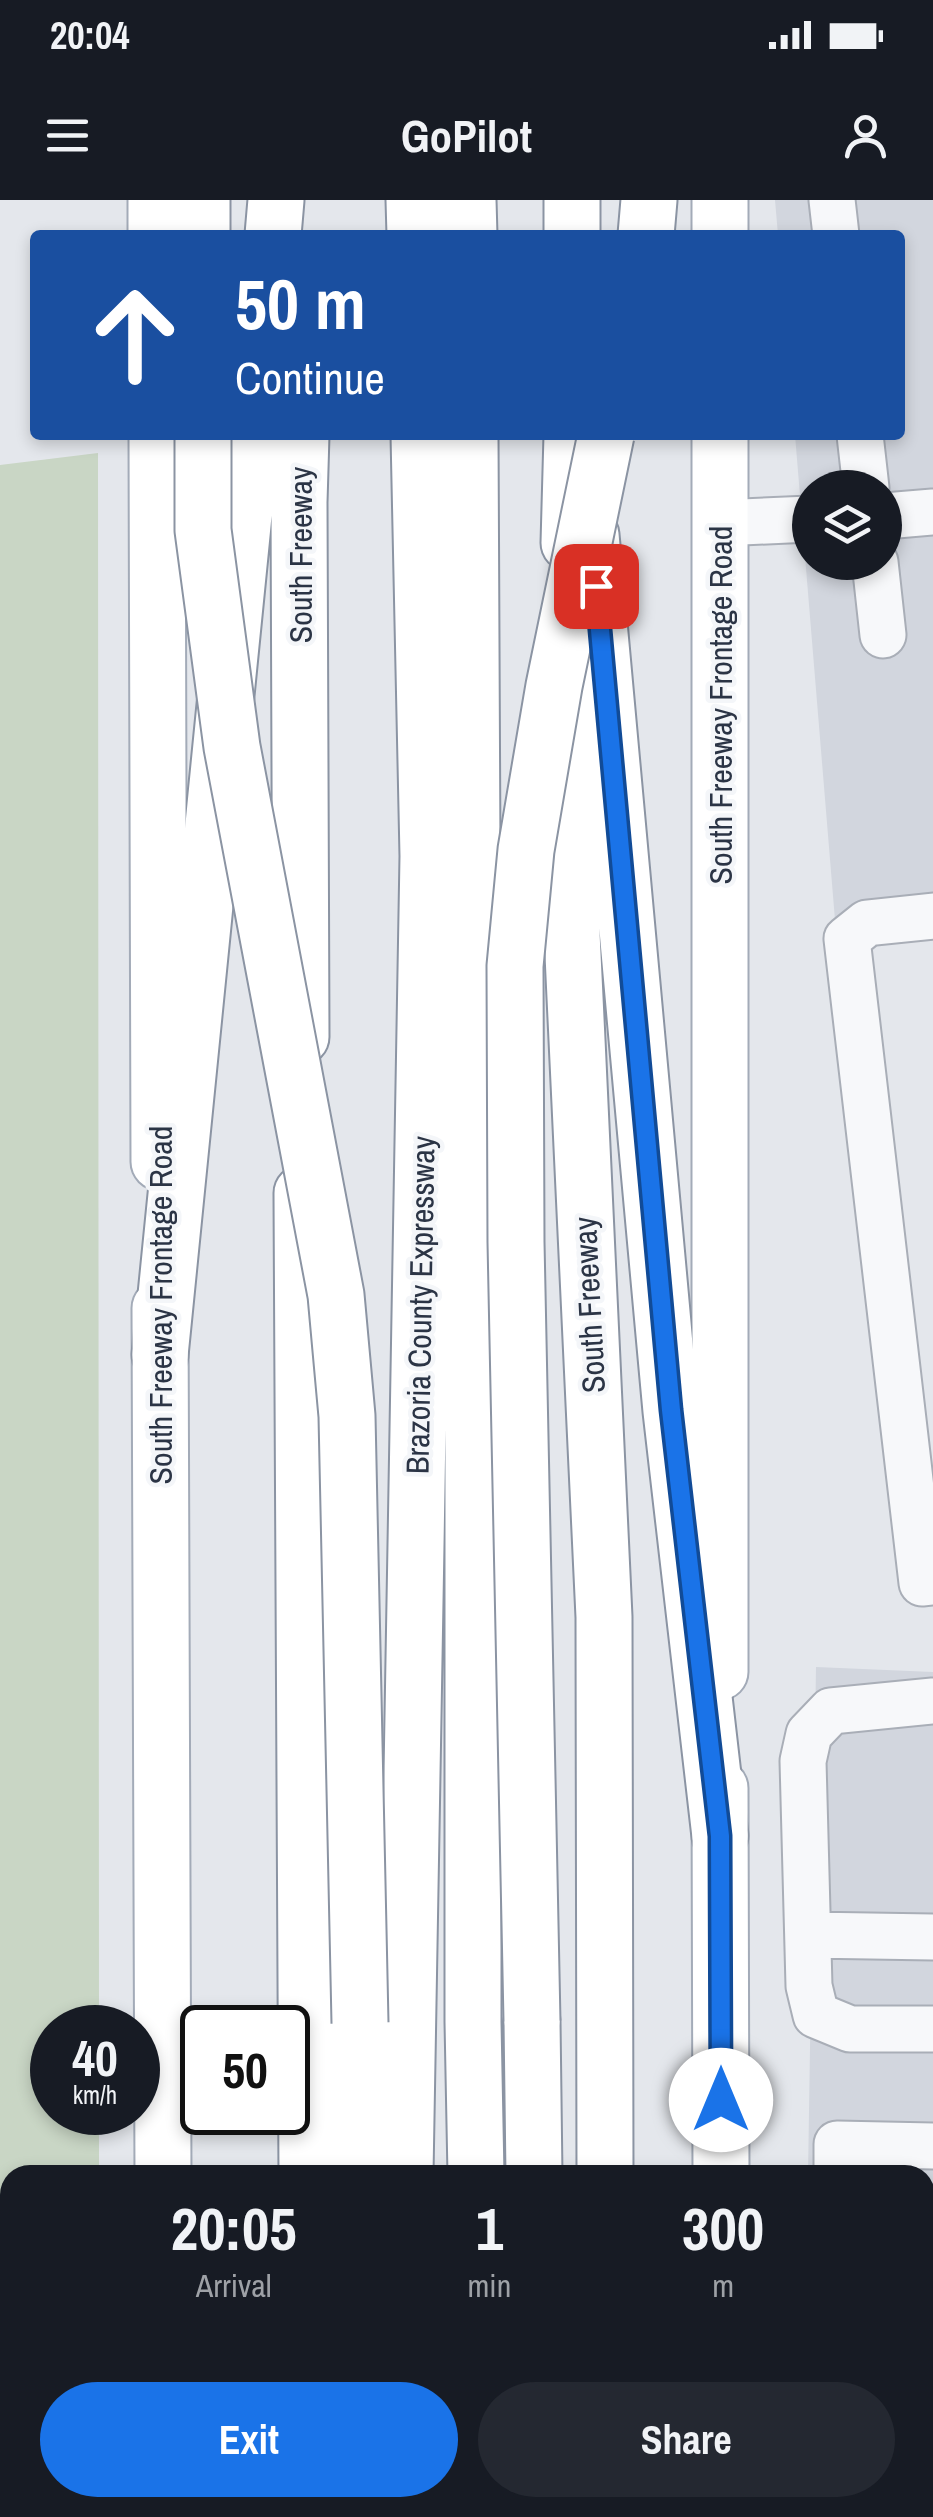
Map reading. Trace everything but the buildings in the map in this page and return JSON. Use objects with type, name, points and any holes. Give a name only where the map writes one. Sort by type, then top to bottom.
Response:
[{"type":"main road","points":[[156,200],[156,230]]},
{"type":"main road","points":[[202,200],[202,230]]},
{"type":"main road","points":[[273,230],[276,200]]},
{"type":"main road","points":[[309,230],[310,200]]},
{"type":"main road","points":[[414,200],[415,230]]},
{"type":"main road","points":[[468,200],[468,230]]},
{"type":"main road","points":[[572,200],[572,230]]},
{"type":"main road","points":[[646,230],[649,200]]},
{"type":"main road","points":[[720,200],[720,230]]},
{"type":"main road","name":"South Freeway Frontage Road","points":[[156,440],[163,2165]]},
{"type":"main road","points":[[202,440],[203,530],[232,747],[336,1295],[347,1416],[360,2165]]},
{"type":"main road","points":[[160,1355],[252,440]]},
{"type":"main road","name":"South Freeway","points":[[301,440],[307,2165]]},
{"type":"main road","name":"Brazoria County Expressway","points":[[405,2165],[428,856],[419,440]]},
{"type":"main road","name":"Brazoria County Expressway","points":[[470,440],[476,2165]]},
{"type":"main road","name":"South Freeway","points":[[572,440],[564,762],[604,1617],[605,2165]]},
{"type":"main road","points":[[582,440],[671,1410],[720,1836]]},
{"type":"main road","points":[[534,2165],[516,1242],[515,966],[526,850],[554,686],[605,440]]},
{"type":"main road","name":"South Freeway Frontage Road","points":[[720,440],[721,2165]]},
{"type":"lane","points":[[832,200],[835,230]]},
{"type":"lane","points":[[861,440],[864,470]]},
{"type":"lane","points":[[902,515],[933,512]]},
{"type":"lane","points":[[720,523],[792,520]]},
{"type":"lane","points":[[877,580],[884,636]]},
{"type":"lane","points":[[933,916],[868,923],[848,938],[922,1583],[933,1582]]},
{"type":"lane","points":[[933,1702],[831,1712],[810,1734],[803,1761],[809,1986],[816,2015],[850,2028],[933,2029]]},
{"type":"lane","points":[[808,1935],[933,1936]]},
{"type":"lane","points":[[837,2165],[838,2144],[933,2146]]},
{"type":"shaded area","points":[[775,200],[933,200],[933,908],[835,920],[807,580],[902,580],[902,470],[798,470],[795,440],[905,440],[905,230],[778,230]]},
{"type":"shaded area","points":[[816,1667],[933,1672],[933,2165],[808,2165]]},
{"type":"green space","points":[[98,453],[99,2005],[30,2005],[30,2135],[99,2135],[99,2165],[0,2165],[0,465]]},
{"type":"route","points":[[596,586],[671,1410],[720,1836],[721,2100]]}]
